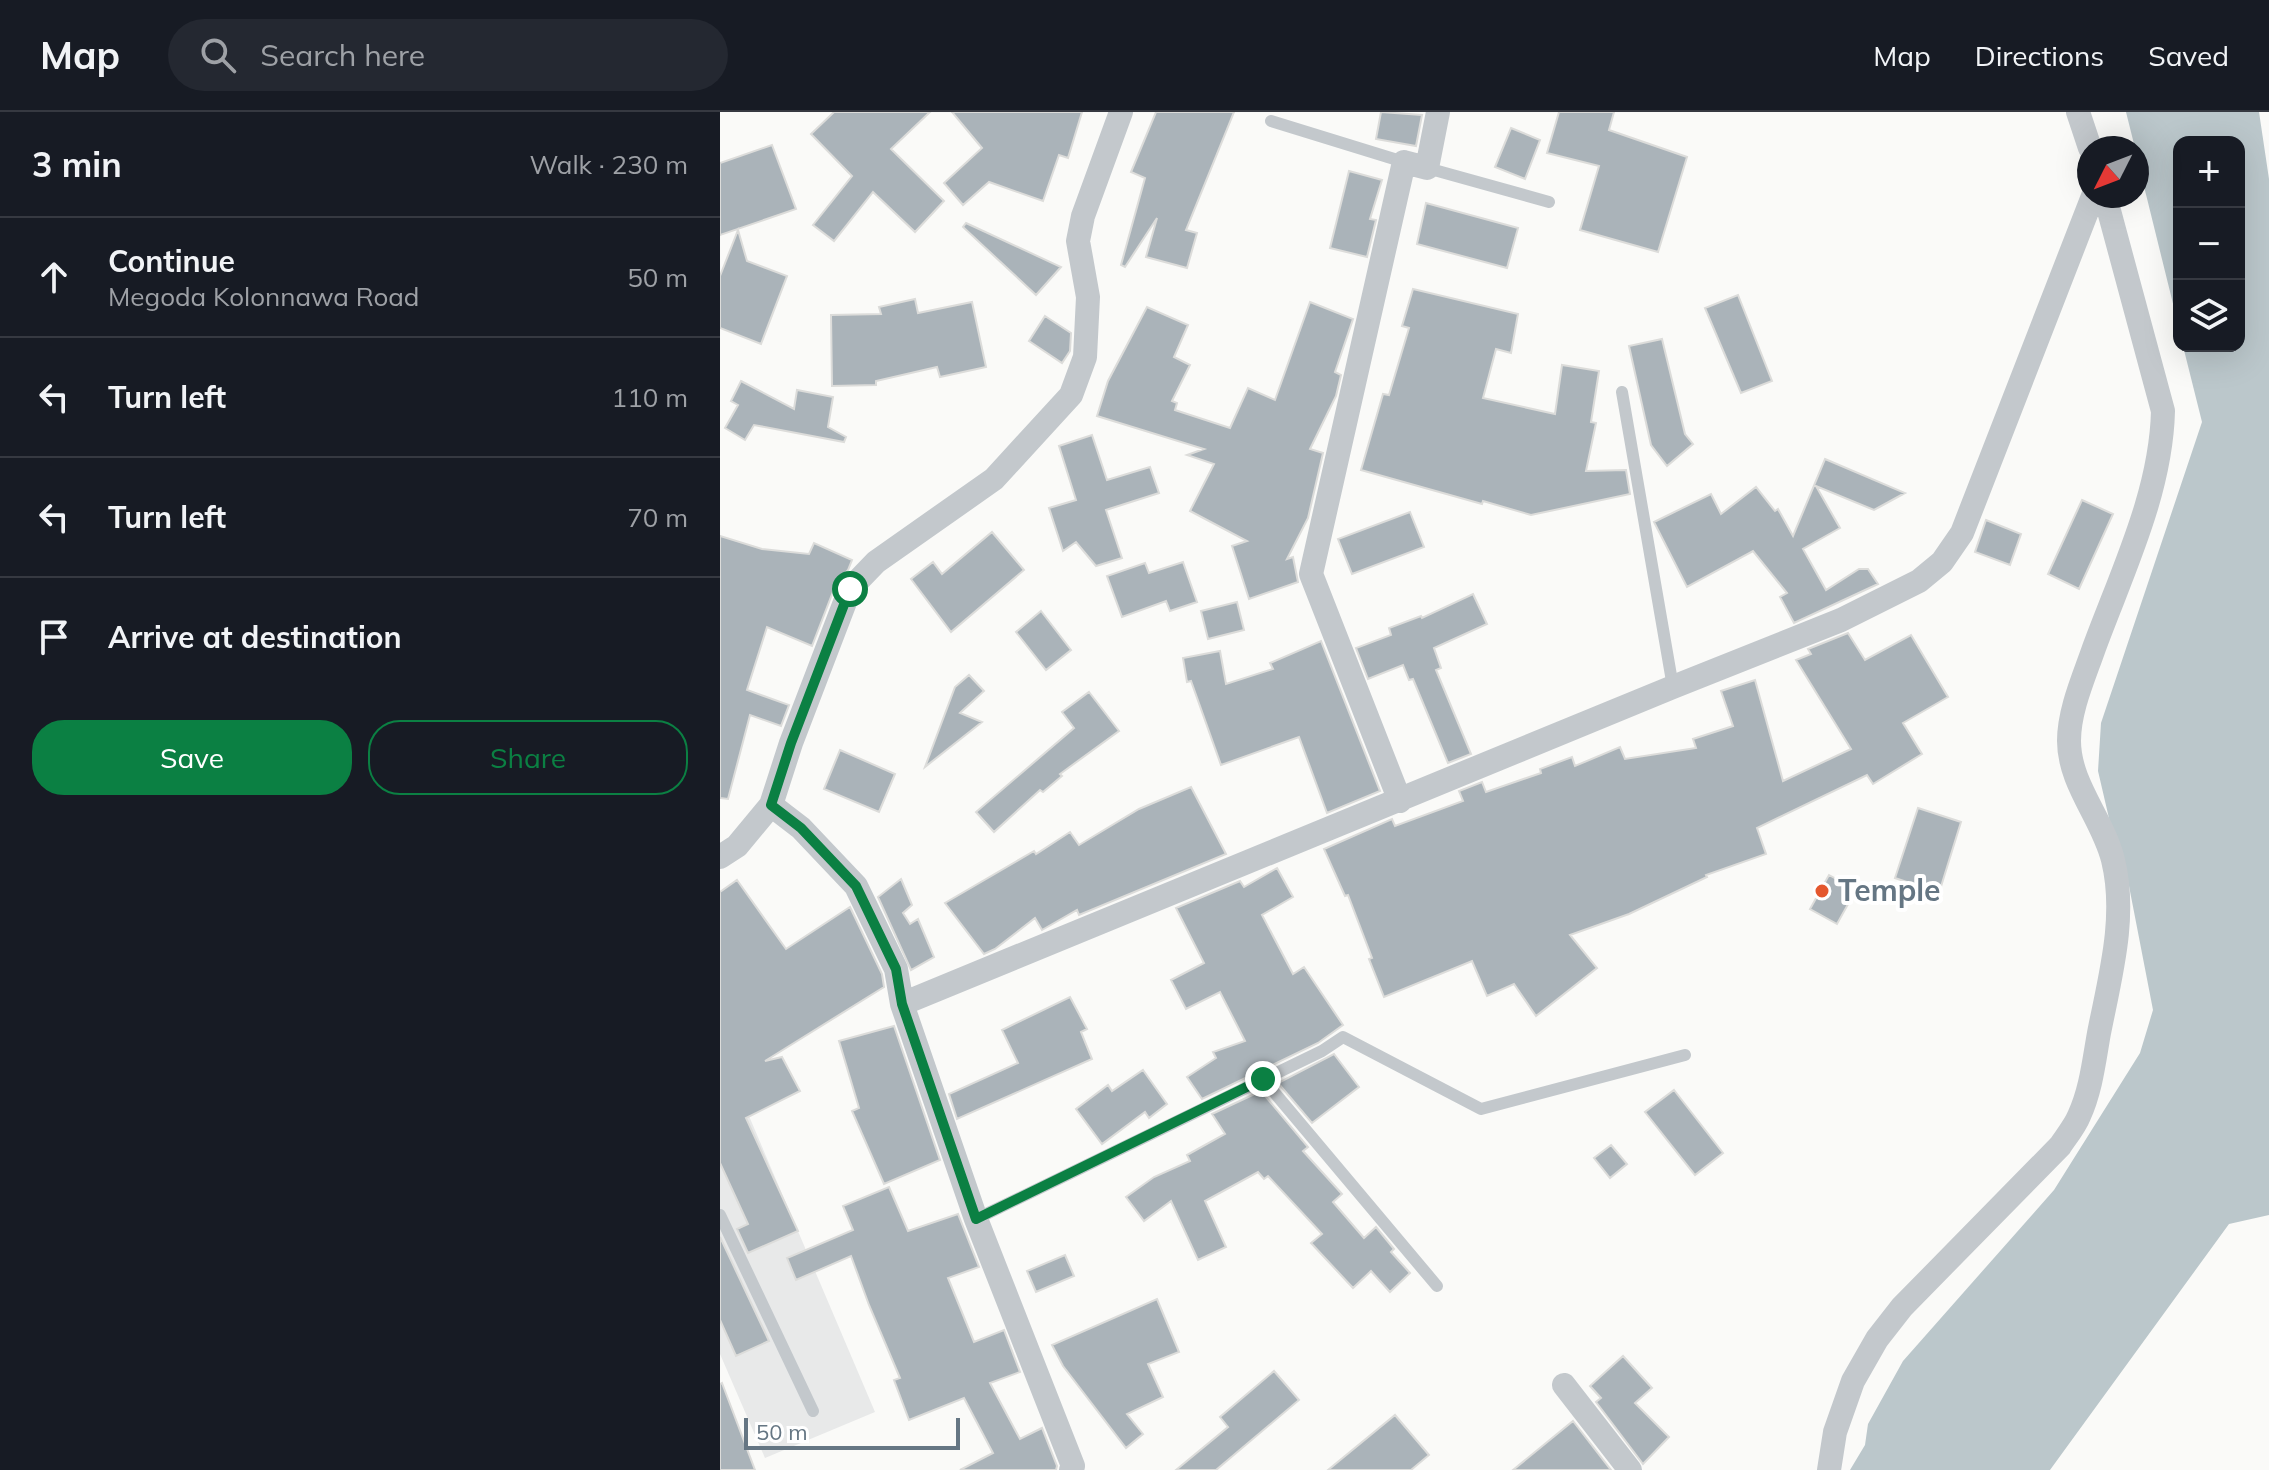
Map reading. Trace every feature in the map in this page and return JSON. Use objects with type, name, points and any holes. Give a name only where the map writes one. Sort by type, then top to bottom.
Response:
[{"type":"street","points":[[720,857],[737,846],[771,805],[791,743],[850,589],[876,562],[994,479],[1071,395],[1085,357],[1088,297],[1078,241],[1083,216],[1121,112]]},
{"type":"street","points":[[1400,801],[1311,574],[1415,165],[1438,112]]},
{"type":"street","points":[[2078,112],[2086,136]]},
{"type":"street","points":[[902,1004],[1841,620],[1919,581],[1942,562],[1962,533],[2088,208]]},
{"type":"street","points":[[1829,1470],[1835,1432],[1853,1381],[1877,1339],[1902,1307],[2060,1146],[2079,1117],[2088,1091],[2116,945],[2119,897],[2113,859],[2076,778],[2069,742],[2085,674],[2153,487],[2163,435],[2163,411],[2108,208]]},
{"type":"street","points":[[771,805],[801,828],[856,886],[896,969],[902,1004],[976,1219],[1073,1466],[1071,1470]]},
{"type":"street","points":[[1564,1385],[1630,1470]]},
{"type":"lane","points":[[1271,121],[1549,202]]},
{"type":"lane","points":[[1622,392],[1673,687]]},
{"type":"lane","points":[[976,1219],[1322,1051],[1343,1037],[1481,1109],[1685,1055]]},
{"type":"lane","points":[[1263,1079],[1437,1286]]},
{"type":"lane","points":[[720,1215],[813,1411]]},
{"type":"shaded area","points":[[2126,112],[2259,112],[2269,179],[2269,1215],[2229,1224],[2050,1470],[1850,1470],[1865,1445],[1868,1424],[1903,1361],[2054,1190],[2140,1053],[2153,1010],[2129,886],[2115,844],[2098,771],[2101,723],[2202,422],[2184,352],[2245,352],[2245,136],[2173,136],[2173,304],[2149,207],[2149,136],[2132,136]]},
{"type":"shaded area","points":[[720,1048],[875,1412],[765,1458],[720,1354]]},
{"type":"building","points":[[834,112],[930,112],[891,149],[944,201],[915,232],[873,192],[834,241],[813,225],[852,176],[811,134]]},
{"type":"building","points":[[952,112],[1082,112],[1068,158],[1059,155],[1043,201],[989,182],[963,205],[944,183],[982,148]]},
{"type":"building","points":[[1156,112],[1234,112],[1186,230],[1197,233],[1187,268],[1146,257],[1157,218],[1125,267],[1121,265],[1145,178],[1131,172]]},
{"type":"building","points":[[1381,112],[1422,115],[1416,146],[1376,139]]},
{"type":"building","points":[[1559,112],[1614,112],[1609,130],[1687,157],[1658,252],[1580,230],[1599,166],[1547,153]]},
{"type":"building","points":[[1511,128],[1540,140],[1525,179],[1495,167]]},
{"type":"building","points":[[772,145],[796,209],[720,235],[720,163]]},
{"type":"building","points":[[1349,171],[1382,180],[1370,219],[1376,220],[1367,257],[1330,248]]},
{"type":"building","points":[[1426,203],[1518,228],[1507,268],[1417,244]]},
{"type":"building","points":[[966,223],[1061,267],[1036,295],[963,227]]},
{"type":"building","points":[[738,230],[747,261],[787,276],[761,344],[720,328],[720,276]]},
{"type":"building","points":[[1413,289],[1518,314],[1511,353],[1496,349],[1483,398],[1555,414],[1562,365],[1599,371],[1591,422],[1596,423],[1586,471],[1626,470],[1630,494],[1531,515],[1361,470],[1383,394],[1389,395],[1409,328],[1402,326]]},
{"type":"building","points":[[1738,295],[1772,381],[1741,393],[1705,308]]},
{"type":"building","points":[[915,299],[918,313],[972,302],[986,367],[940,377],[937,367],[876,381],[876,385],[832,386],[831,315],[881,314],[879,307]]},
{"type":"building","points":[[1310,302],[1353,319],[1335,372],[1341,375],[1336,396],[1310,449],[1323,453],[1308,518],[1287,559],[1293,557],[1298,582],[1249,599],[1232,546],[1247,541],[1190,511],[1214,464],[1187,455],[1204,449],[1097,416],[1108,381],[1147,307],[1188,325],[1174,357],[1190,365],[1172,401],[1177,403],[1175,410],[1230,428],[1248,388],[1275,400]]},
{"type":"building","points":[[1045,316],[1071,333],[1070,351],[1062,363],[1029,341]]},
{"type":"building","points":[[1662,339],[1685,434],[1693,444],[1667,466],[1651,445],[1629,346]]},
{"type":"building","points":[[741,381],[794,409],[797,390],[833,397],[828,427],[846,437],[844,442],[754,425],[745,440],[725,428],[738,405],[731,401]]},
{"type":"building","points":[[1092,435],[1107,480],[1150,467],[1159,493],[1106,510],[1122,558],[1096,566],[1076,542],[1063,551],[1049,508],[1076,500],[1059,446]]},
{"type":"building","points":[[1825,459],[1905,493],[1874,510],[1816,486],[1840,528],[1803,549],[1826,590],[1859,569],[1868,569],[1878,584],[1794,623],[1780,597],[1787,593],[1753,551],[1687,587],[1654,522],[1711,494],[1721,514],[1756,487],[1775,511],[1778,509],[1793,536]]},
{"type":"building","points":[[2082,500],[2113,514],[2079,589],[2048,574]]},
{"type":"building","points":[[1410,512],[1424,547],[1352,574],[1338,539]]},
{"type":"building","points":[[1986,520],[2021,534],[2010,565],[1975,552]]},
{"type":"building","points":[[992,532],[1024,570],[951,632],[911,579],[933,562],[942,574]]},
{"type":"building","points":[[720,536],[762,549],[809,554],[814,543],[852,560],[836,584],[812,646],[767,627],[747,690],[789,705],[781,726],[750,715],[728,799],[720,798]]},
{"type":"building","points":[[1183,562],[1197,602],[1170,611],[1166,601],[1122,617],[1107,576],[1145,563],[1149,573]]},
{"type":"building","points":[[1473,594],[1487,624],[1434,648],[1441,668],[1436,670],[1471,754],[1448,763],[1413,679],[1409,680],[1403,665],[1368,679],[1356,648],[1391,635],[1389,628],[1422,618]]},
{"type":"building","points":[[1237,602],[1244,630],[1208,639],[1201,611]]},
{"type":"building","points":[[1041,611],[1071,650],[1046,670],[1016,632]]},
{"type":"building","points":[[1848,633],[1865,660],[1911,635],[1948,697],[1903,723],[1922,754],[1873,784],[1867,775],[1757,828],[1766,854],[1706,875],[1629,914],[1570,935],[1597,968],[1536,1016],[1514,984],[1487,996],[1472,961],[1384,997],[1348,895],[1345,896],[1324,849],[1392,819],[1395,826],[1463,801],[1459,791],[1482,782],[1486,792],[1541,773],[1540,769],[1572,757],[1575,766],[1620,747],[1625,759],[1696,748],[1693,739],[1733,726],[1721,691],[1755,680],[1783,781],[1851,749],[1796,660],[1811,654],[1808,649]]},
{"type":"building","points":[[1321,641],[1380,791],[1327,813],[1299,737],[1221,765],[1191,681],[1187,682],[1183,658],[1220,651],[1226,684],[1273,669],[1270,663]]},
{"type":"building","points":[[969,675],[984,691],[960,713],[982,722],[925,767],[955,687]]},
{"type":"building","points":[[1089,692],[1119,731],[1060,774],[1062,776],[1043,792],[1040,790],[994,832],[976,812],[1074,728],[1062,712]]},
{"type":"building","points":[[840,750],[895,774],[879,812],[824,789]]},
{"type":"building","points":[[1191,787],[1226,854],[1079,915],[1077,910],[1042,930],[1035,918],[984,954],[945,903],[1070,832],[1079,845],[1139,809]]},
{"type":"building","points":[[1918,808],[1961,822],[1939,893],[1895,878]]},
{"type":"building","points":[[1277,868],[1293,897],[1262,915],[1293,974],[1304,967],[1343,1025],[1318,1043],[1202,1099],[1187,1077],[1216,1058],[1213,1052],[1245,1041],[1220,992],[1186,1009],[1171,980],[1204,963],[1176,908],[1240,881],[1244,887]]},
{"type":"building","points":[[1829,875],[1856,890],[1837,924],[1810,909]]},
{"type":"building","points":[[901,879],[912,905],[903,913],[910,924],[918,919],[934,957],[911,970],[878,897]]},
{"type":"building","points":[[737,880],[786,949],[850,907],[882,974],[884,987],[765,1061],[782,1057],[800,1091],[746,1118],[798,1231],[748,1253],[737,1229],[748,1224],[720,1163],[720,892]]},
{"type":"building","points":[[1070,997],[1087,1029],[1081,1032],[1092,1059],[957,1119],[949,1094],[1018,1063],[1002,1030]]},
{"type":"building","points":[[894,1026],[940,1160],[884,1184],[852,1111],[859,1108],[839,1041]]},
{"type":"building","points":[[1334,1054],[1359,1087],[1312,1123],[1278,1083]]},
{"type":"building","points":[[1143,1070],[1167,1104],[1149,1118],[1145,1112],[1102,1144],[1076,1109],[1108,1085],[1112,1091]]},
{"type":"building","points":[[1674,1090],[1723,1153],[1695,1175],[1645,1112]]},
{"type":"building","points":[[1261,1091],[1308,1147],[1303,1151],[1342,1194],[1333,1202],[1364,1238],[1376,1227],[1394,1249],[1391,1252],[1410,1273],[1390,1292],[1371,1271],[1353,1288],[1311,1243],[1322,1234],[1268,1176],[1264,1179],[1258,1172],[1205,1201],[1226,1247],[1198,1260],[1171,1201],[1144,1221],[1126,1197],[1154,1177],[1190,1161],[1187,1155],[1225,1134],[1212,1114]]},
{"type":"building","points":[[1611,1145],[1627,1164],[1610,1178],[1594,1158]]},
{"type":"building","points":[[889,1187],[908,1231],[958,1214],[979,1267],[948,1278],[974,1342],[1004,1330],[1020,1372],[990,1383],[1020,1439],[1042,1428],[1056,1470],[960,1470],[993,1453],[964,1398],[909,1420],[894,1380],[900,1378],[851,1256],[796,1280],[787,1258],[853,1230],[843,1206]]},
{"type":"building","points":[[720,1237],[769,1341],[736,1356],[720,1320]]},
{"type":"building","points":[[1065,1255],[1074,1276],[1036,1292],[1027,1271]]},
{"type":"building","points":[[1157,1299],[1179,1352],[1148,1364],[1163,1397],[1127,1414],[1143,1434],[1126,1448],[1063,1366],[1052,1345]]},
{"type":"building","points":[[1623,1356],[1652,1388],[1635,1403],[1669,1437],[1643,1464],[1596,1402],[1601,1398],[1590,1386]]},
{"type":"building","points":[[1274,1371],[1299,1400],[1216,1470],[1176,1470],[1228,1427],[1220,1417]]},
{"type":"building","points":[[722,1383],[755,1470],[720,1470]]},
{"type":"building","points":[[1395,1415],[1429,1455],[1411,1470],[1328,1470]]},
{"type":"building","points":[[1573,1421],[1611,1470],[1513,1470]]},
{"type":"place","name":"Temple","points":[[1822,891]]},
{"type":"route","points":[[850,589],[791,743],[771,805],[801,828],[856,886],[896,969],[902,1004],[976,1219],[1263,1079]]}]
